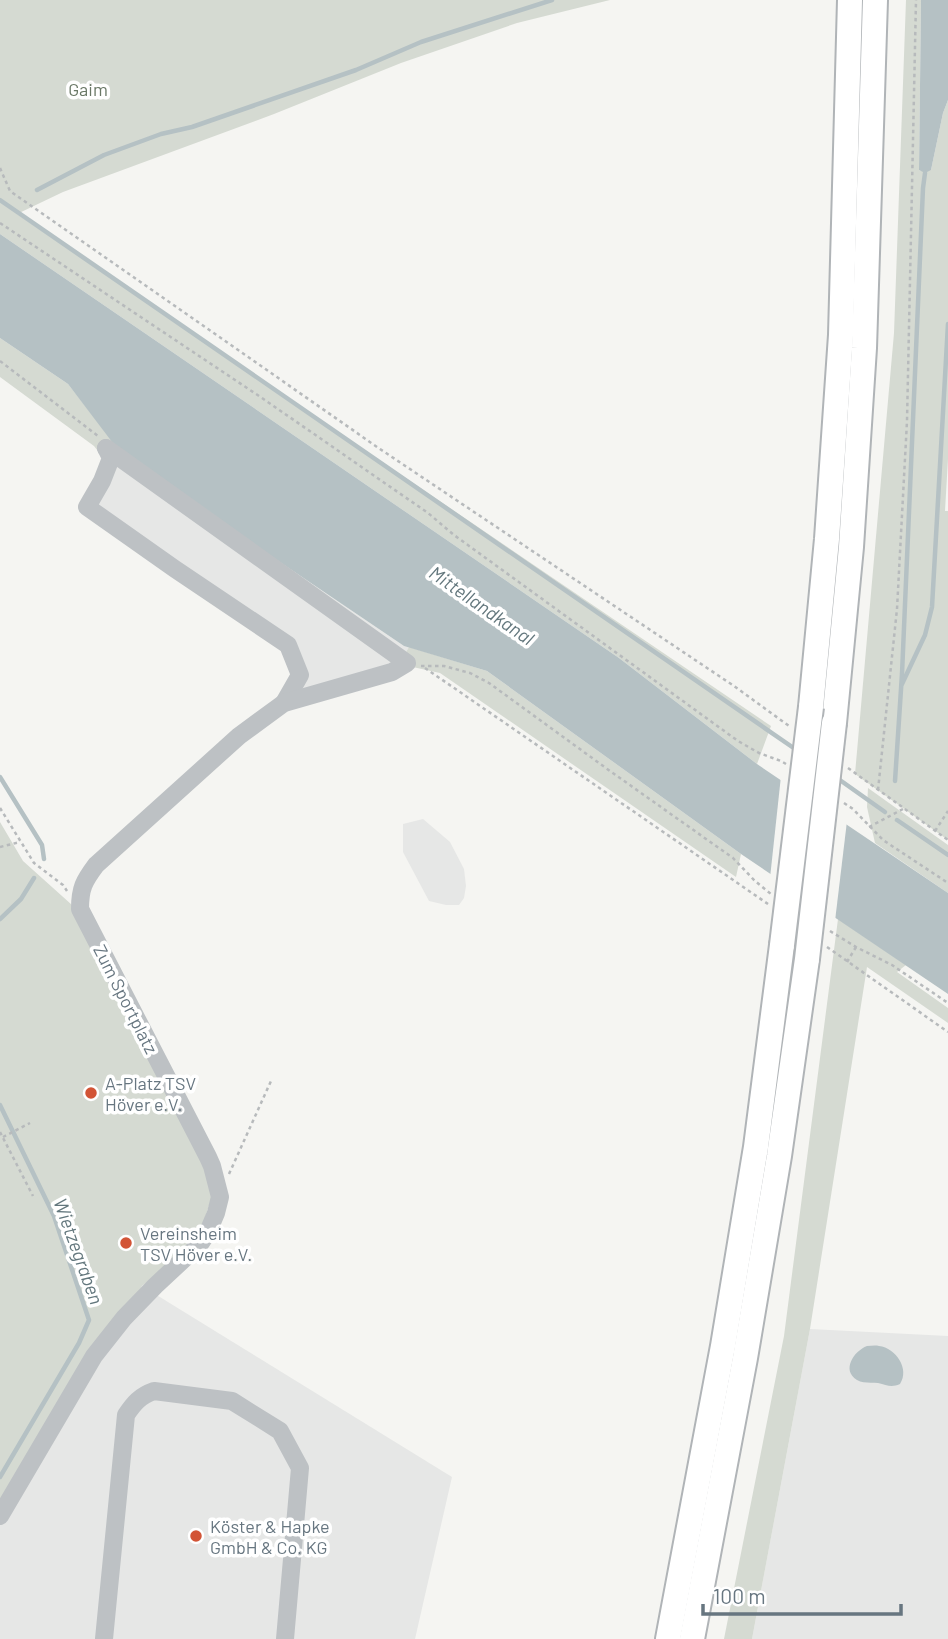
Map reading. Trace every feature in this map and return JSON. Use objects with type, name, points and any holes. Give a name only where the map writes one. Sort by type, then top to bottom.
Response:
[{"type":"highway","points":[[668,1639],[756,1147],[811,707],[827,539],[841,335],[850,0]]},
{"type":"highway","points":[[692,1639],[738,1396],[814,951],[851,547],[864,348],[875,0]]},
{"type":"street","points":[[80,909],[80,893],[96,865],[239,736],[284,703],[392,671],[407,663],[106,448]]},
{"type":"street","points":[[106,448],[111,458],[87,507],[288,645],[300,675],[284,703]]},
{"type":"street","name":"Zum Sportplatz","points":[[80,909],[212,1166],[220,1196]]},
{"type":"street","points":[[0,1516],[94,1356],[124,1318],[200,1244],[216,1213],[220,1196]]},
{"type":"street","points":[[104,1639],[126,1415],[134,1403],[154,1391],[233,1401],[280,1432],[300,1468],[285,1639]]},
{"type":"path","points":[[878,790],[897,608],[907,421],[916,0]]},
{"type":"path","points":[[0,168],[10,191],[380,449],[734,686],[789,726]]},
{"type":"path","points":[[0,223],[428,513],[454,535],[738,741],[758,753],[781,761]]},
{"type":"path","points":[[0,361],[85,425],[106,448]]},
{"type":"path","points":[[756,896],[423,666],[444,666],[470,673],[489,683],[733,858],[771,894]]},
{"type":"path","points":[[844,766],[948,840]]},
{"type":"path","points":[[0,808],[34,863],[63,885],[80,909]]},
{"type":"path","points":[[853,809],[883,840],[948,883]]},
{"type":"path","points":[[870,827],[903,809]]},
{"type":"path","points":[[935,831],[948,811]]},
{"type":"path","points":[[0,848],[20,842]]},
{"type":"path","points":[[828,930],[892,965],[948,1003]]},
{"type":"path","points":[[847,962],[856,947]]},
{"type":"path","points":[[814,951],[847,962],[948,1032]]},
{"type":"path","points":[[220,1196],[271,1082]]},
{"type":"path","points":[[3,1137],[30,1123]]},
{"type":"path","points":[[0,1132],[33,1196]]},
{"type":"shaded area","points":[[122,455],[409,647],[399,664],[303,694],[285,651],[79,510]]},
{"type":"shaded area","points":[[423,819],[450,842],[464,869],[466,886],[464,898],[459,905],[429,901],[403,852],[403,824]]},
{"type":"shaded area","points":[[142,1286],[452,1477],[415,1639],[0,1639],[0,1515]]},
{"type":"shaded area","points":[[810,1329],[948,1336],[948,1639],[752,1639]]},
{"type":"green space","name":"Gaim","points":[[0,0],[610,0],[517,23],[401,63],[274,114],[63,192],[17,214],[771,726],[757,764],[619,658],[0,234]]},
{"type":"green space","points":[[906,0],[921,0],[921,171],[931,170],[948,100],[948,459],[945,511],[948,511],[948,840],[855,774],[894,333]]},
{"type":"green space","points":[[0,338],[68,384],[115,444],[105,460],[94,446],[0,377]]},
{"type":"green space","points":[[409,647],[487,671],[741,854],[736,877],[440,673],[399,664]]},
{"type":"green space","points":[[868,788],[948,845],[948,893],[875,843],[867,807]]},
{"type":"green space","points":[[0,822],[23,861],[72,905],[207,1173],[213,1193],[198,1239],[142,1286],[0,1515]]},
{"type":"green space","points":[[838,919],[906,965],[897,972],[948,1008],[948,1023],[867,967],[810,1329],[752,1639],[724,1639],[784,1336]]},
{"type":"water","points":[[921,0],[948,0],[948,100],[931,170],[925,173],[919,170]]},
{"type":"water","name":"Mittellandkanal","points":[[0,234],[619,658],[757,764],[948,893],[948,994],[741,854],[487,671],[404,646],[122,455],[68,384],[0,338]]},
{"type":"water","points":[[867,1346],[885,1348],[896,1355],[903,1372],[900,1384],[891,1386],[862,1382],[852,1376],[851,1361]]},
{"type":"pier","points":[[781,776],[847,821],[835,921],[770,878]]},
{"type":"waterway","points":[[37,190],[104,155],[356,70],[421,42],[552,0]]},
{"type":"waterway","points":[[895,781],[925,173]]},
{"type":"waterway","points":[[0,200],[798,751]]},
{"type":"waterway","points":[[902,684],[925,635],[932,607],[948,324]]},
{"type":"waterway","name":"Wietzegraben","points":[[0,777],[42,845],[44,859]]},
{"type":"waterway","points":[[837,778],[885,812]]},
{"type":"waterway","points":[[897,820],[948,855]]},
{"type":"waterway","name":"Wietzegraben","points":[[0,919],[21,899],[34,878]]},
{"type":"waterway","name":"Wietzegraben","points":[[0,1105],[54,1216],[89,1320],[79,1343],[0,1477]]},
{"type":"place","name":"A-Platz TSV Höver e.V.","points":[[91,1093]]},
{"type":"place","name":"Vereinsheim TSV Höver e.V.","points":[[126,1243]]},
{"type":"place","name":"Köster & Hapke GmbH & Co. KG","points":[[196,1536]]}]
